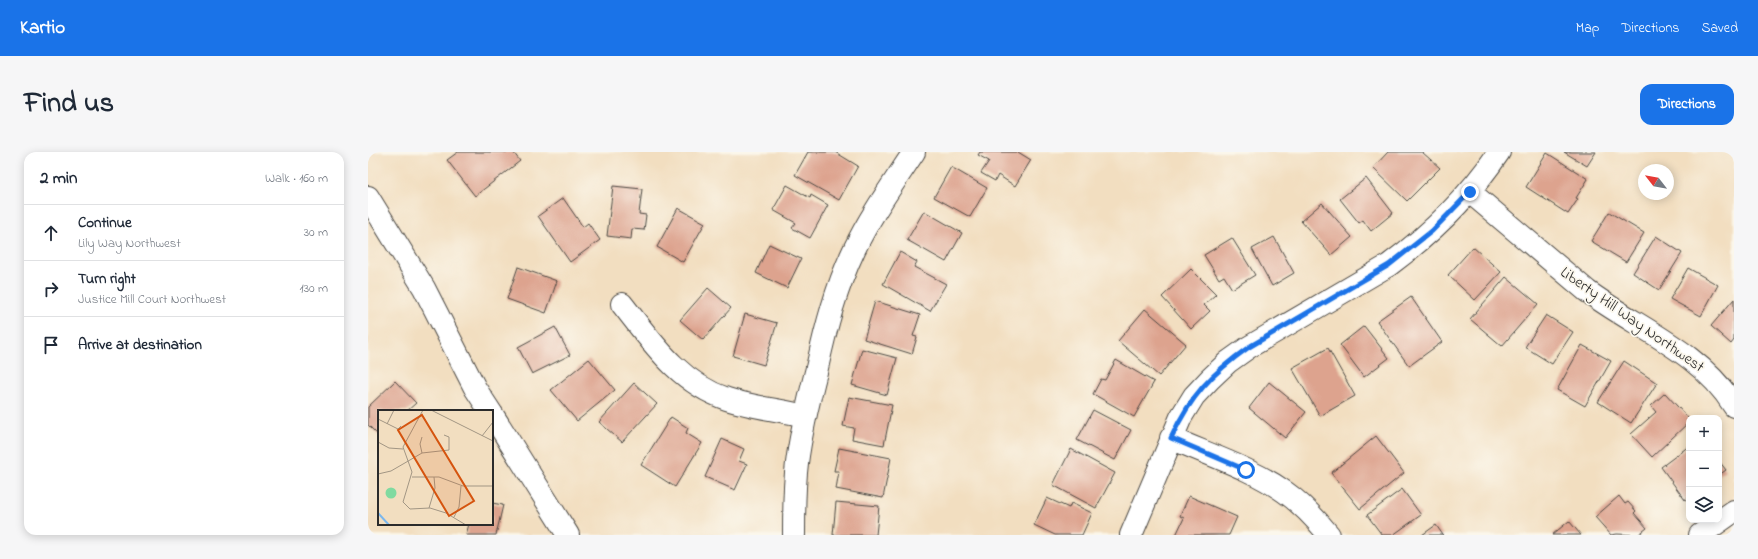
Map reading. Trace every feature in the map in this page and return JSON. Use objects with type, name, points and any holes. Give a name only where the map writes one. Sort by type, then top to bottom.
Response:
[{"type":"street","points":[[794,535],[794,504],[797,463],[828,320],[839,286],[854,250],[874,214],[914,152]]},
{"type":"street","points":[[1131,535],[1181,417],[1194,396],[1210,379],[1228,362],[1249,347],[1389,265],[1432,231],[1470,192],[1499,152]]},
{"type":"street","name":"Liberty Hill Way Northwest","points":[[1470,192],[1588,291],[1700,366],[1718,383],[1734,406]]},
{"type":"street","points":[[368,197],[424,288],[472,382],[489,410]]},
{"type":"street","points":[[622,304],[658,351],[691,381],[727,399],[806,416]]},
{"type":"street","points":[[493,416],[568,535]]},
{"type":"street","points":[[1171,438],[1266,480],[1286,492],[1303,506],[1329,535]]},
{"type":"street","points":[[1700,535],[1734,512]]},
{"type":"building","points":[[458,152],[513,152],[520,161],[475,196],[447,160]]},
{"type":"building","points":[[808,152],[835,152],[858,166],[839,200],[795,175]]},
{"type":"building","points":[[980,152],[1018,152],[1031,160],[1015,186],[998,175],[995,181],[981,173],[989,161],[978,155]]},
{"type":"building","points":[[1388,152],[1422,152],[1440,168],[1407,201],[1373,168]]},
{"type":"building","points":[[1564,152],[1596,152],[1587,166]]},
{"type":"building","points":[[1547,153],[1588,179],[1576,198],[1578,199],[1568,214],[1526,187]]},
{"type":"building","points":[[951,167],[987,188],[970,217],[934,197]]},
{"type":"building","points":[[1366,178],[1393,213],[1371,231],[1363,220],[1359,223],[1340,199]]},
{"type":"building","points":[[787,185],[810,198],[811,195],[828,205],[810,238],[792,228],[796,223],[773,210]]},
{"type":"building","points":[[613,186],[642,189],[639,214],[646,215],[644,230],[632,229],[631,239],[607,236]]},
{"type":"building","points":[[563,198],[583,227],[588,223],[600,240],[570,262],[538,216]]},
{"type":"building","points":[[1322,203],[1352,237],[1331,255],[1301,221]]},
{"type":"building","points":[[678,208],[705,223],[683,262],[657,247]]},
{"type":"building","points":[[924,211],[962,233],[946,262],[907,240]]},
{"type":"building","points":[[1609,212],[1644,233],[1626,262],[1591,241]]},
{"type":"building","points":[[1656,236],[1682,253],[1659,290],[1633,273]]},
{"type":"building","points":[[1274,237],[1294,273],[1272,286],[1252,249]]},
{"type":"building","points":[[1232,238],[1255,275],[1232,289],[1224,276],[1219,279],[1204,255]]},
{"type":"building","points":[[769,244],[801,259],[787,288],[756,273]]},
{"type":"building","points":[[1473,247],[1501,272],[1475,300],[1448,275]]},
{"type":"building","points":[[900,252],[917,262],[914,267],[946,284],[930,311],[883,284]]},
{"type":"building","points":[[518,267],[557,281],[546,313],[507,299]]},
{"type":"building","points":[[1688,268],[1718,285],[1701,316],[1670,299]]},
{"type":"building","points":[[1191,269],[1216,294],[1204,305],[1210,311],[1191,329],[1162,297]]},
{"type":"building","points":[[1506,277],[1538,304],[1502,346],[1470,319]]},
{"type":"building","points":[[708,288],[731,308],[703,340],[680,320]]},
{"type":"building","points":[[1411,297],[1442,342],[1409,366],[1377,321]]},
{"type":"building","points":[[1734,299],[1734,340],[1731,344],[1711,326]]},
{"type":"building","points":[[875,301],[920,315],[913,336],[917,337],[912,354],[864,339]]},
{"type":"building","points":[[1145,309],[1186,344],[1159,376],[1118,341]]},
{"type":"building","points":[[745,314],[777,323],[764,365],[733,356]]},
{"type":"building","points":[[1546,315],[1573,332],[1552,364],[1525,347]]},
{"type":"building","points":[[1364,326],[1389,358],[1364,377],[1340,345]]},
{"type":"building","points":[[555,327],[570,355],[532,374],[518,347]]},
{"type":"building","points":[[1582,345],[1611,361],[1585,406],[1557,390]]},
{"type":"building","points":[[1328,348],[1355,396],[1320,416],[1292,368]]},
{"type":"building","points":[[862,349],[897,358],[887,395],[852,385]]},
{"type":"building","points":[[589,359],[615,390],[577,421],[551,390]]},
{"type":"building","points":[[1116,360],[1154,382],[1134,417],[1093,394],[1101,379],[1105,380]]},
{"type":"building","points":[[1624,361],[1657,383],[1631,423],[1598,402]]},
{"type":"building","points":[[395,381],[416,403],[408,410],[378,410],[378,435],[368,425],[368,407]]},
{"type":"building","points":[[1269,382],[1306,412],[1285,438],[1249,408]]},
{"type":"building","points":[[634,383],[657,404],[622,442],[599,422]]},
{"type":"building","points":[[1665,393],[1686,416],[1686,425],[1652,457],[1631,434],[1656,412],[1651,406]]},
{"type":"building","points":[[849,397],[892,405],[884,445],[852,439],[854,428],[843,426]]},
{"type":"building","points":[[1093,410],[1131,430],[1115,460],[1077,440]]},
{"type":"building","points":[[671,417],[688,428],[686,433],[702,443],[675,487],[641,465]]},
{"type":"building","points":[[1376,436],[1404,473],[1360,509],[1331,473]]},
{"type":"building","points":[[722,439],[744,449],[739,461],[747,464],[735,490],[705,477]]},
{"type":"building","points":[[839,448],[891,458],[883,498],[836,489],[839,471],[834,471]]},
{"type":"building","points":[[1686,448],[1686,500],[1685,500],[1661,467]]},
{"type":"building","points":[[1071,449],[1115,473],[1096,508],[1053,485]]},
{"type":"building","points":[[1722,465],[1726,470],[1722,473]]},
{"type":"building","points":[[1402,489],[1421,515],[1393,535],[1382,535],[1367,515]]},
{"type":"building","points":[[1189,496],[1237,517],[1229,535],[1176,535],[1184,518],[1180,516]]},
{"type":"building","points":[[1619,496],[1625,504],[1628,502],[1636,511],[1634,513],[1647,528],[1638,535],[1611,535],[1595,517]]},
{"type":"building","points":[[1047,498],[1069,508],[1071,503],[1092,513],[1082,535],[1055,535],[1034,525]]},
{"type":"building","points":[[836,502],[879,506],[876,535],[833,535]]},
{"type":"building","points":[[493,503],[503,505],[496,535],[466,535],[469,525],[493,525]]},
{"type":"building","points":[[1569,521],[1581,535],[1552,535]]},
{"type":"building","points":[[1436,525],[1443,535],[1422,535]]},
{"type":"route","points":[[1246,470],[1171,438],[1181,417],[1194,396],[1228,362],[1249,347],[1389,265],[1410,250],[1451,213],[1470,192]]}]
